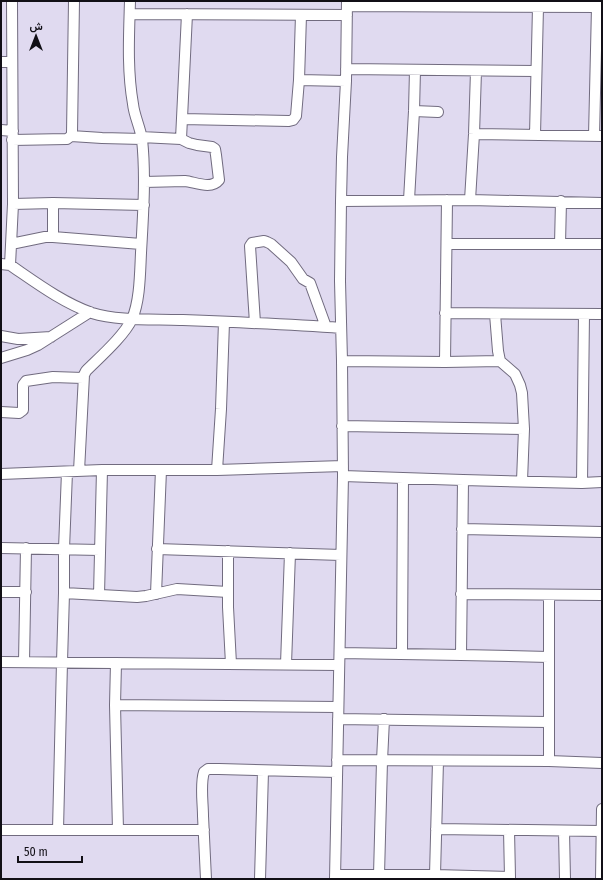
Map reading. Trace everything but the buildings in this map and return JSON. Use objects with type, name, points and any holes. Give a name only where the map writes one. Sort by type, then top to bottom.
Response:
[{"type":"street","points":[[12,1],[13,204],[11,244],[6,265],[62,299],[90,312],[109,317],[341,328]]},
{"type":"street","points":[[71,136],[74,1]]},
{"type":"street","points":[[79,471],[83,378],[86,371],[127,328],[132,319],[139,290],[144,182],[141,138],[133,106],[129,79],[130,1]]},
{"type":"street","points":[[130,14],[301,15],[347,7],[416,4],[473,4],[600,8],[598,136],[474,134]]},
{"type":"street","points":[[347,7],[346,81],[341,201],[340,281],[343,471],[335,877],[435,875],[510,878],[509,830]]},
{"type":"street","points":[[535,135],[538,7]]},
{"type":"street","points":[[181,139],[187,14]]},
{"type":"street","points":[[182,119],[293,120],[296,116],[299,80],[301,15]]},
{"type":"street","points":[[1,62],[12,62]]},
{"type":"street","points":[[346,69],[536,71]]},
{"type":"street","points":[[410,200],[415,70]]},
{"type":"street","points":[[470,200],[476,71]]},
{"type":"street","points":[[299,80],[346,81]]},
{"type":"street","points":[[414,111],[438,112]]},
{"type":"street","points":[[1,130],[13,135],[67,139],[71,136],[181,139],[189,143],[212,147],[215,149],[219,180],[216,183],[197,184],[190,181],[144,182]]},
{"type":"street","points":[[445,362],[447,200]]},
{"type":"street","points":[[341,201],[470,200],[602,202]]},
{"type":"street","points":[[560,244],[561,201]]},
{"type":"street","points":[[13,204],[53,203],[144,205]]},
{"type":"street","points":[[53,203],[53,237]]},
{"type":"street","points":[[11,244],[37,238],[53,237],[141,244]]},
{"type":"street","points":[[255,323],[250,246],[252,243],[264,241],[271,244],[291,262],[303,278],[310,283],[326,327]]},
{"type":"street","points":[[447,244],[602,244]]},
{"type":"street","points":[[1,358],[35,347],[90,312]]},
{"type":"street","points":[[445,313],[602,314]]},
{"type":"street","points":[[496,314],[500,361],[515,374],[520,385],[524,429],[522,481]]},
{"type":"street","points":[[582,483],[584,314]]},
{"type":"street","points":[[217,470],[224,322]]},
{"type":"street","points":[[1,336],[18,339],[52,337]]},
{"type":"street","points":[[342,361],[500,361]]},
{"type":"street","points":[[1,412],[22,412],[23,385],[26,381],[53,377],[83,378]]},
{"type":"street","points":[[342,426],[524,429]]},
{"type":"street","points":[[1,474],[102,470],[343,471],[403,478],[582,483],[602,482]]},
{"type":"street","points":[[99,595],[102,470]]},
{"type":"street","points":[[156,594],[161,470]]},
{"type":"street","points":[[58,830],[67,472]]},
{"type":"street","points":[[402,654],[403,478]]},
{"type":"street","points":[[461,655],[463,480]]},
{"type":"street","points":[[462,530],[602,532]]},
{"type":"street","points":[[1,548],[100,550]]},
{"type":"street","points":[[24,662],[26,548]]},
{"type":"street","points":[[157,549],[341,555]]},
{"type":"street","points":[[228,551],[231,664]]},
{"type":"street","points":[[286,664],[290,553]]},
{"type":"street","points":[[64,593],[137,597],[177,589],[228,592]]},
{"type":"street","points":[[1,592],[26,592]]},
{"type":"street","points":[[461,594],[549,596],[602,595]]},
{"type":"street","points":[[549,596],[549,761]]},
{"type":"street","points":[[340,653],[549,657]]},
{"type":"street","points":[[1,662],[339,665]]},
{"type":"street","points":[[116,663],[118,830]]},
{"type":"street","points":[[116,705],[338,707]]},
{"type":"street","points":[[338,718],[549,722]]},
{"type":"street","points":[[379,875],[384,719]]},
{"type":"street","points":[[337,760],[549,761],[602,763]]},
{"type":"street","points":[[435,875],[438,761]]},
{"type":"street","points":[[206,879],[202,785],[204,772],[219,769],[337,772]]},
{"type":"street","points":[[260,879],[263,771]]},
{"type":"street","points":[[601,877],[602,809]]},
{"type":"street","points":[[436,829],[601,831]]},
{"type":"street","points":[[1,830],[204,830]]},
{"type":"street","points":[[564,831],[565,879]]}]
